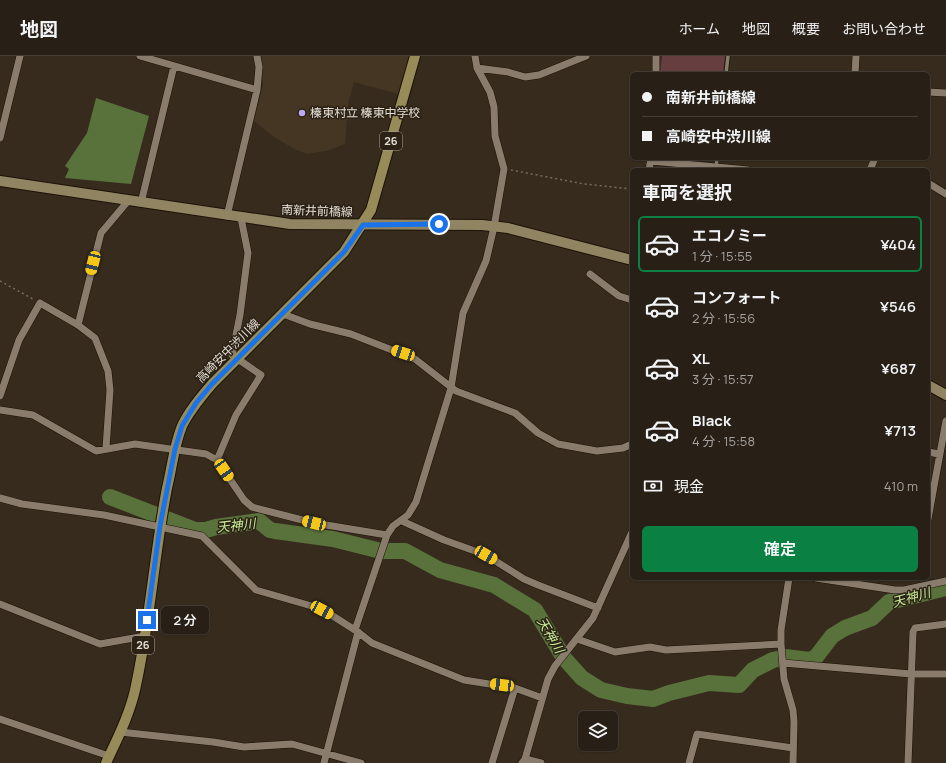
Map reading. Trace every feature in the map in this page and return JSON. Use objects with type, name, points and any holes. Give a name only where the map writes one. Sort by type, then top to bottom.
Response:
[{"type":"main road","name":"高崎安中渋川線","points":[[107,759],[120,732],[135,691],[145,636],[161,520],[175,449],[182,426],[196,403],[212,384],[344,252],[363,225],[371,210],[415,56]]},
{"type":"main road","name":"南新井前橋線","points":[[0,181],[227,216],[290,224],[470,224],[508,228],[630,259]]},
{"type":"main road","points":[[930,386],[946,395]]},
{"type":"street","points":[[0,138],[20,56]]},
{"type":"street","points":[[140,56],[257,90]]},
{"type":"street","points":[[227,216],[257,90],[259,67],[257,56]]},
{"type":"street","points":[[324,763],[357,631],[387,535],[393,526],[402,521],[408,515],[416,502],[451,388],[463,313],[486,261],[494,227],[504,169],[495,136],[494,107],[490,92],[477,68],[475,56]]},
{"type":"street","points":[[477,68],[508,72],[524,77],[539,75],[586,56]]},
{"type":"street","points":[[656,56],[656,72]]},
{"type":"street","points":[[855,72],[856,56]]},
{"type":"street","points":[[141,203],[174,66]]},
{"type":"street","points":[[930,92],[946,93]]},
{"type":"street","points":[[659,160],[727,168]]},
{"type":"street","points":[[930,184],[946,194]]},
{"type":"street","points":[[78,325],[101,233],[128,201]]},
{"type":"street","points":[[217,460],[236,415],[261,375],[237,360],[232,355],[240,315],[248,253],[241,218]]},
{"type":"street","points":[[590,274],[619,296],[630,299]]},
{"type":"street","points":[[0,396],[19,340],[40,303],[78,325],[95,338],[108,371],[110,390],[106,448]]},
{"type":"street","points":[[283,314],[310,324],[346,332],[403,353],[426,366],[456,391],[515,413],[538,433],[558,444],[597,450],[617,449],[630,445]]},
{"type":"street","points":[[0,410],[33,415],[96,451],[135,444],[206,454],[217,460],[244,500],[252,507],[314,523],[387,535]]},
{"type":"street","points":[[930,507],[946,421]]},
{"type":"street","points":[[930,452],[939,454]]},
{"type":"street","points":[[0,498],[22,504],[104,515],[161,520],[202,536],[256,590],[322,610],[380,647],[464,680],[515,688],[542,698]]},
{"type":"street","points":[[402,521],[444,540],[486,555],[524,579],[598,608]]},
{"type":"street","points":[[541,763],[524,761],[548,679],[555,666],[589,625],[630,536]]},
{"type":"street","points":[[789,580],[781,630],[781,644],[784,680],[793,710],[793,763]]},
{"type":"street","points":[[829,580],[895,590],[904,590],[946,580]]},
{"type":"street","points":[[916,587],[918,580]]},
{"type":"street","points":[[0,604],[100,644],[145,636]]},
{"type":"street","points":[[908,763],[913,632],[915,628],[946,624]]},
{"type":"street","points":[[577,639],[615,652],[650,648],[666,650],[781,644]]},
{"type":"street","points":[[783,663],[911,674],[946,674]]},
{"type":"street","points":[[492,763],[515,688]]},
{"type":"street","points":[[0,719],[107,759]]},
{"type":"street","points":[[120,732],[213,742],[244,747],[292,744],[326,755],[361,763]]},
{"type":"street","points":[[689,763],[697,734],[793,748]]},
{"type":"lane","points":[[726,72],[728,56]]},
{"type":"lane","points":[[716,167],[717,160]]},
{"type":"path","points":[[504,169],[584,184],[630,189]]},
{"type":"path","points":[[0,281],[40,303]]},
{"type":"shaded area","name":"榛東村立 榛東中学校","points":[[261,56],[409,56],[398,94],[354,82],[348,104],[345,144],[326,151],[307,154],[294,149],[274,137],[254,121],[263,86]]},
{"type":"shaded area","points":[[662,56],[725,56],[723,72],[660,72]]},
{"type":"shaded area","points":[[96,98],[149,116],[131,184],[65,178],[69,169],[65,166],[87,133]]},
{"type":"waterway","name":"天神川","points":[[110,497],[195,530],[206,530],[216,527],[259,521],[270,530],[333,539],[381,551],[405,551],[440,570],[494,585],[535,610],[564,658],[582,678],[601,690],[627,696],[653,699],[669,693],[709,683],[739,685],[753,670],[773,660],[785,657],[810,660],[816,657],[832,636],[845,628],[872,618],[889,602],[946,588]]},
{"type":"place","name":"榛東村立 榛東中学校","points":[[302,113]]},
{"type":"route","points":[[147,620],[160,526],[175,449],[182,426],[196,403],[212,384],[344,252],[354,240],[363,225],[439,224]]}]
